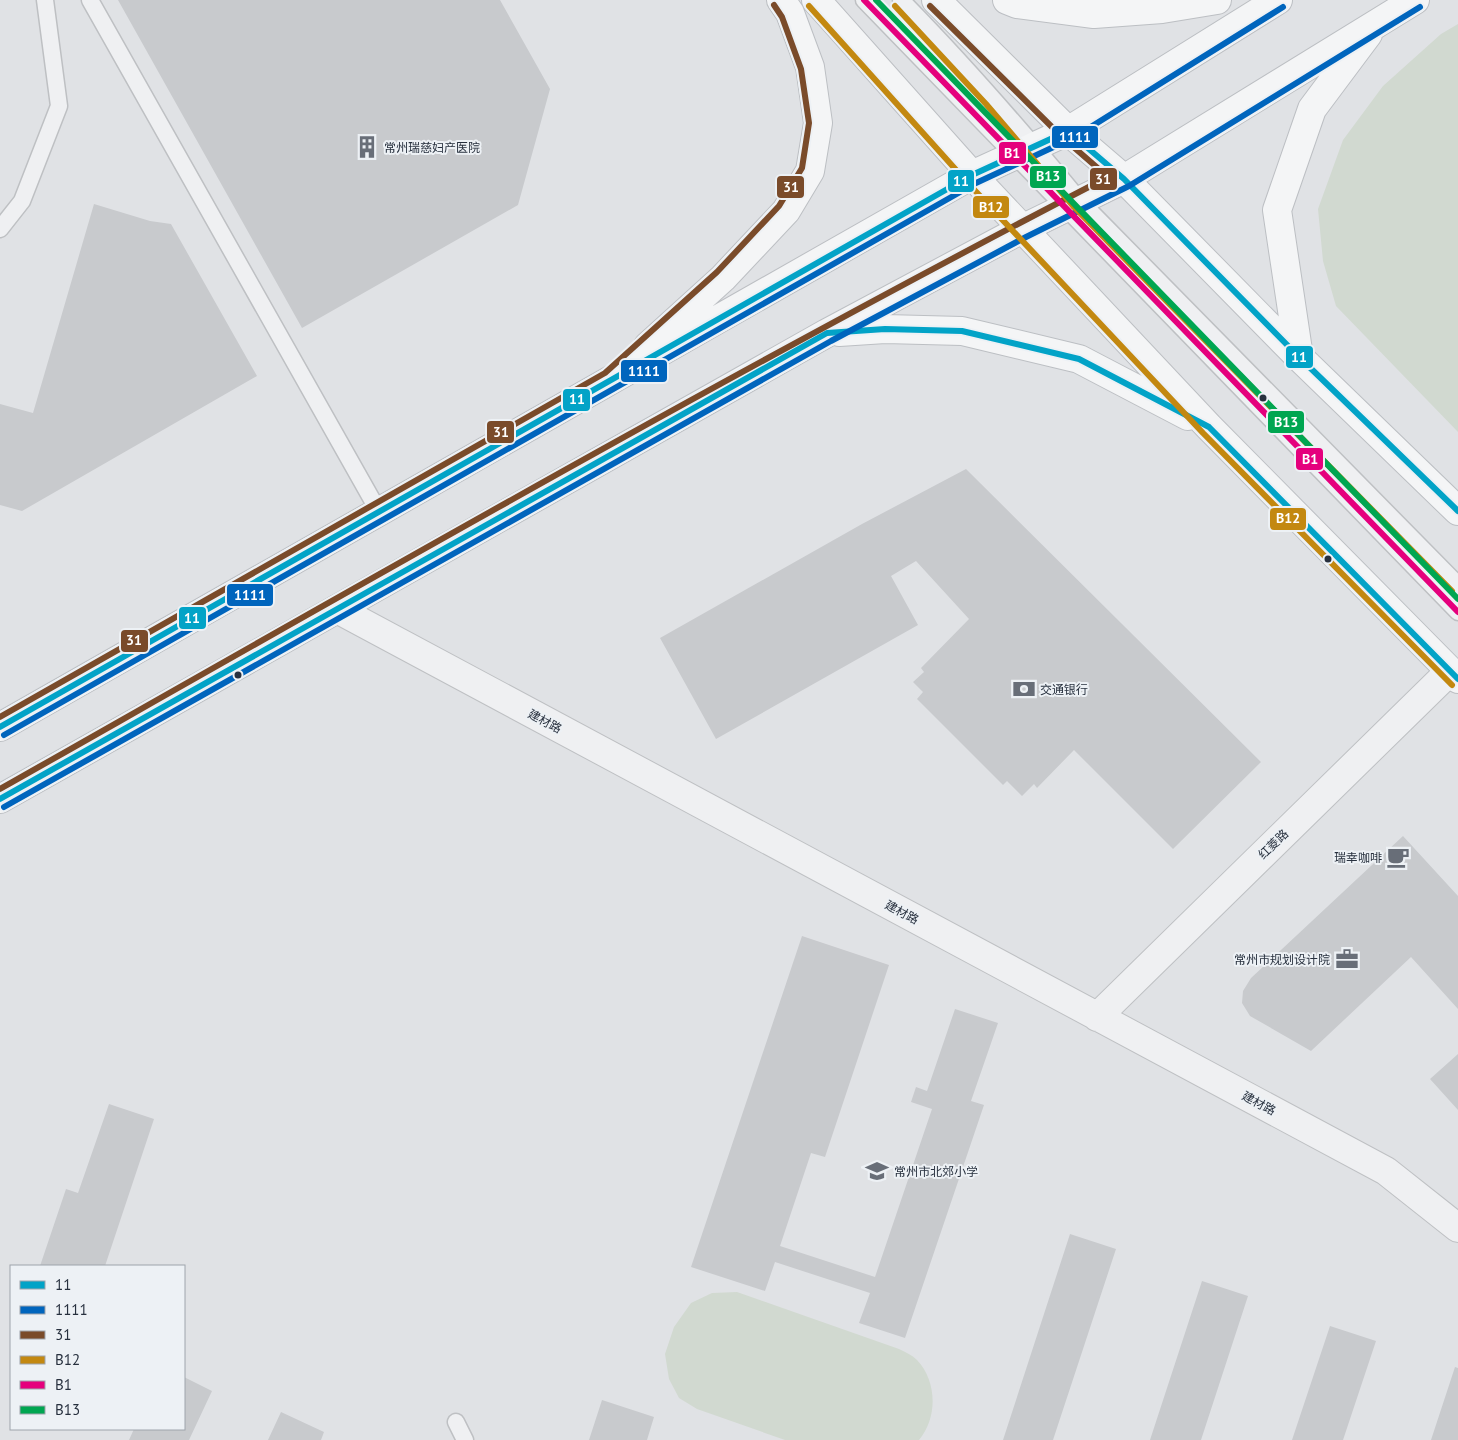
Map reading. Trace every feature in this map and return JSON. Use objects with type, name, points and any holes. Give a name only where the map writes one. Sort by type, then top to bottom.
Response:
[{"type":"main road","points":[[610,380],[736,264],[786,211],[810,171],[818,123],[810,68],[790,13],[781,0]]},
{"type":"main road","points":[[816,0],[972,175],[1209,427],[1454,675]]},
{"type":"main road","points":[[936,0],[1068,131],[1124,179],[1458,511]]},
{"type":"main road","points":[[1007,0],[1017,4],[1094,14],[1162,9],[1217,0]]},
{"type":"main road","points":[[0,727],[972,175],[1068,131],[1278,0]]},
{"type":"main road","points":[[0,798],[827,333],[1022,229],[1124,179],[1415,0]]},
{"type":"main road","points":[[1300,356],[1278,210],[1312,109],[1379,21]]},
{"type":"main road","points":[[827,333],[885,329],[962,332],[1079,359],[1209,427]]},
{"type":"street","name":"建材路","points":[[337,609],[1386,1171],[1458,1228]]},
{"type":"street","name":"红菱路","points":[[1096,1017],[1454,675]]},
{"type":"lane","points":[[0,229],[22,201],[59,106],[45,0]]},
{"type":"lane","points":[[90,0],[380,512]]},
{"type":"lane","points":[[864,0],[1024,150],[1458,612]]},
{"type":"lane","points":[[901,0],[946,46],[1024,150],[1073,204],[1458,585]]},
{"type":"lane","points":[[456,1422],[465,1440]]},
{"type":"shaded area","points":[[1458,24],[1458,432],[1336,306],[1323,261],[1318,209],[1343,140],[1383,86],[1441,34]]},
{"type":"shaded area","points":[[737,1292],[899,1349],[915,1358],[924,1369],[928,1378],[933,1399],[930,1421],[919,1440],[785,1440],[697,1409],[679,1398],[669,1379],[665,1354],[674,1327],[691,1303],[712,1293]]},
{"type":"building","name":"常州瑞慈妇产医院","points":[[118,0],[500,0],[550,89],[518,205],[302,328]]},
{"type":"building","points":[[94,204],[150,221],[171,224],[257,376],[22,511],[0,505],[0,404],[33,413]]},
{"type":"building","points":[[966,469],[1261,762],[1173,849],[1074,750],[1037,788],[1034,784],[1022,796],[1007,781],[1003,785],[917,699],[923,692],[913,682],[924,672],[921,668],[969,619],[916,561],[891,576],[918,625],[716,739],[660,638],[862,524]]},
{"type":"building","points":[[1403,836],[1458,896],[1458,1009],[1411,957],[1311,1051],[1250,1016],[1242,1003],[1243,991],[1251,978]]},
{"type":"building","points":[[802,936],[889,965],[825,1157],[811,1153],[780,1246],[875,1277],[932,1109],[911,1102],[916,1087],[927,1091],[955,1009],[998,1023],[971,1101],[984,1105],[905,1338],[859,1323],[870,1293],[775,1262],[765,1291],[691,1267]]},
{"type":"building","points":[[1458,1054],[1458,1110],[1430,1079]]},
{"type":"building","points":[[109,1104],[154,1119],[105,1265],[40,1265],[66,1189],[78,1193]]},
{"type":"building","points":[[1070,1234],[1116,1249],[1053,1440],[1003,1440]]},
{"type":"building","points":[[1202,1281],[1248,1296],[1201,1440],[1150,1440]]},
{"type":"building","points":[[1330,1326],[1376,1341],[1343,1440],[1292,1440]]},
{"type":"building","points":[[1455,1367],[1458,1368],[1458,1440],[1431,1440]]},
{"type":"building","points":[[185,1378],[212,1391],[189,1440],[129,1440],[134,1430],[185,1430]]},
{"type":"building","points":[[602,1400],[654,1417],[647,1440],[589,1440]]},
{"type":"building","points":[[281,1412],[324,1432],[321,1440],[268,1440]]},
{"type":"transit line","name":"B1","points":[[864,0],[1458,612]]},
{"type":"transit line","name":"B13","points":[[876,0],[1458,599]]},
{"type":"transit line","name":"31","points":[[0,717],[605,373],[717,272],[779,206],[802,168],[809,123],[801,69],[782,17],[774,5]]},
{"type":"transit line","name":"B12","points":[[809,6],[966,181],[1203,433],[1452,685]]},
{"type":"transit line","name":"B12","points":[[895,6],[986,104],[1074,207],[1452,591]]},
{"type":"transit line","name":"31","points":[[0,789],[689,401],[968,250],[1108,177],[1062,137],[930,6]]},
{"type":"transit line","name":"1111","points":[[4,735],[976,183],[1073,138],[1283,7]]},
{"type":"transit line","name":"1111","points":[[4,807],[831,341],[1026,237],[1129,186],[1420,7]]},
{"type":"transit line","name":"11","points":[[0,727],[972,175],[1068,131],[1124,179],[1299,357],[1458,511]]},
{"type":"transit line","name":"11","points":[[0,799],[827,333],[885,329],[962,331],[1079,359],[1209,427],[1458,679]]},
{"type":"place","name":"常州瑞慈妇产医院","points":[[367,147]]},
{"type":"place","name":"交通银行","points":[[1024,689]]},
{"type":"place","name":"瑞幸咖啡","points":[[1398,857]]},
{"type":"place","name":"常州市规划设计院","points":[[1347,959]]},
{"type":"place","name":"常州市北郊小学","points":[[877,1171]]}]
